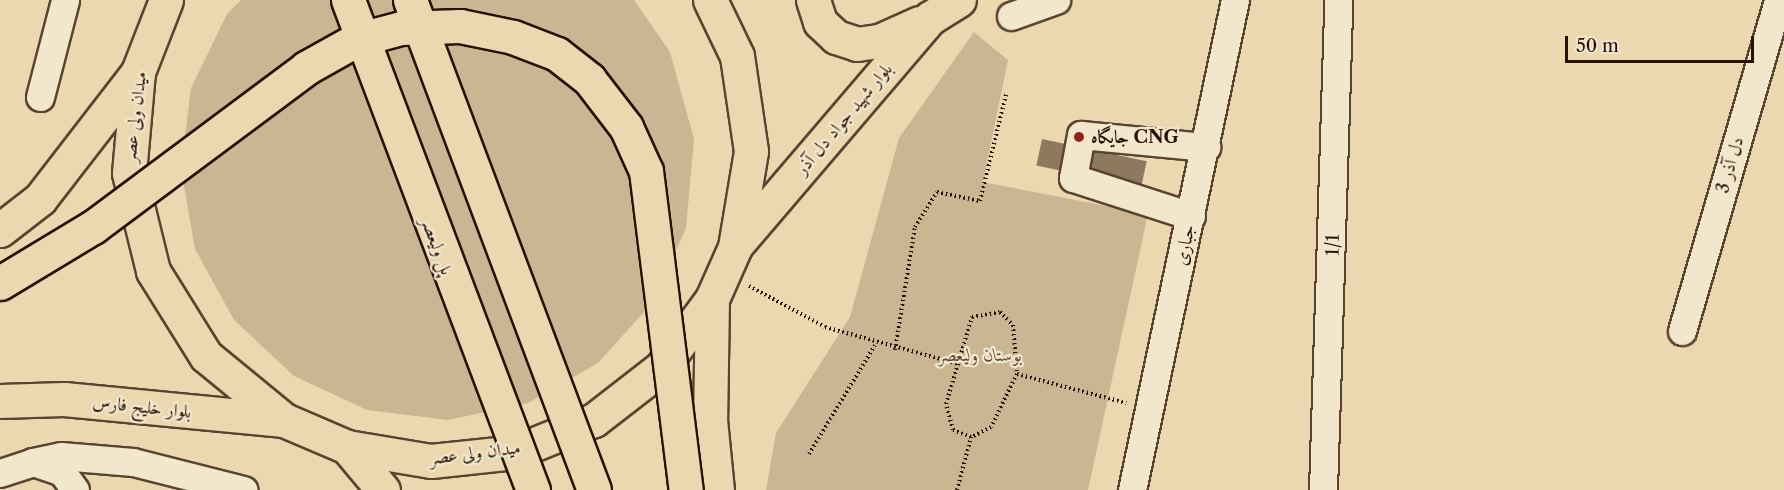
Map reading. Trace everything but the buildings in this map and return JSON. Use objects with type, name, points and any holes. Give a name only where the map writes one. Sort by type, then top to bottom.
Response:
[{"type":"main road","name":"میدان ولی عصر","points":[[166,0],[138,72],[129,173],[153,271],[206,357],[284,420],[347,447],[441,460],[515,452],[594,420],[662,368],[724,273],[751,151],[737,56],[710,0]]},
{"type":"main road","name":"پل ولیعصر","points":[[348,0],[533,490]]},
{"type":"main road","points":[[410,0],[594,490]]},
{"type":"main road","points":[[813,0],[820,22],[836,37],[857,44],[879,42],[930,18]]},
{"type":"main road","name":"بلوار شهید جواد دل آذر","points":[[724,273],[930,18],[959,0]]},
{"type":"main road","points":[[0,283],[93,227],[306,68],[356,40],[401,28],[460,26],[513,37],[556,54],[589,79],[626,128],[646,171],[686,490]]},
{"type":"main road","points":[[0,230],[40,199],[138,72]]},
{"type":"main road","points":[[717,490],[710,420],[724,273]]},
{"type":"main road","name":"بلوار خلیج فارس","points":[[0,401],[64,399],[284,420]]},
{"type":"main road","points":[[347,447],[383,490]]},
{"type":"street","points":[[39,97],[65,0]]},
{"type":"street","points":[[1011,16],[1056,0]]},
{"type":"street","name":"جباری","points":[[1132,490],[1206,147],[1235,0]]},
{"type":"street","name":"1/1","points":[[1323,490],[1338,0]]},
{"type":"street","name":"دل آذر 3","points":[[1682,331],[1778,0]]},
{"type":"street","points":[[1191,216],[1073,178],[1081,135],[1206,147]]},
{"type":"street","points":[[0,472],[61,456],[133,462],[244,490]]},
{"type":"street","points":[[33,462],[62,472],[75,490]]},
{"type":"path","points":[[895,350],[915,227],[937,192],[980,201],[1006,94]]},
{"type":"path","points":[[724,273],[825,327],[874,345],[958,364]]},
{"type":"path","points":[[1000,312],[1013,325],[1017,374],[991,428],[971,437],[953,430],[946,404],[958,364],[972,317],[1000,312]]},
{"type":"path","points":[[809,454],[874,345]]},
{"type":"path","points":[[1017,374],[1150,409]]},
{"type":"path","points":[[957,490],[971,437]]},
{"type":"green space","points":[[241,0],[634,0],[670,52],[694,139],[686,228],[653,302],[598,363],[528,403],[448,420],[367,410],[294,376],[234,320],[195,249],[181,169],[191,88],[227,14]]},
{"type":"green space","name":"بوستان ولیعصر","points":[[974,32],[1008,60],[983,182],[1148,214],[1088,490],[766,490],[776,433],[850,317],[899,138]]},
{"type":"place","name":"جایگاه CNG","points":[[1079,137]]}]
